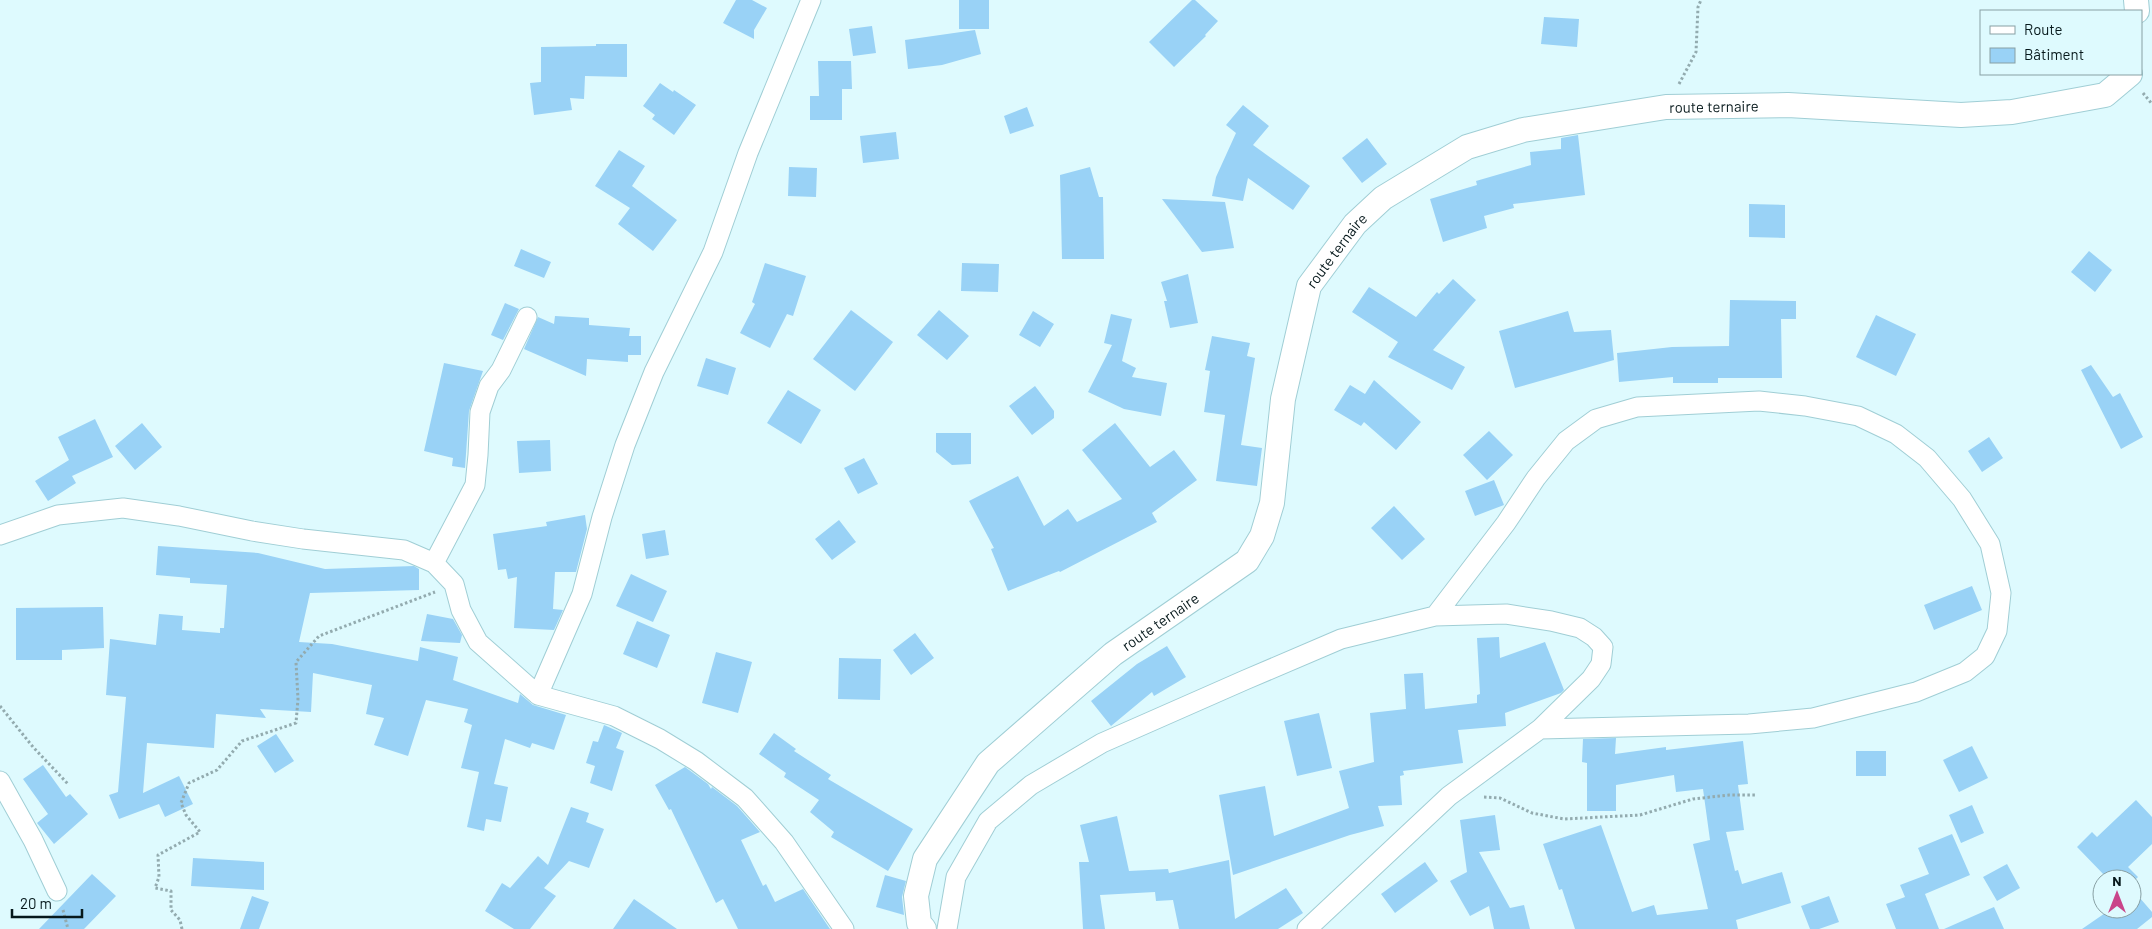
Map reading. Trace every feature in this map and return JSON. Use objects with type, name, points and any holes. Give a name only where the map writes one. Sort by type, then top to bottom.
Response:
[{"type":"street","points":[[538,695],[582,594],[602,516],[628,436],[654,372],[713,252],[748,153],[811,0]]},
{"type":"street","name":"route ternaire","points":[[924,929],[919,923],[916,896],[925,859],[988,763],[1113,654],[1247,561],[1262,536],[1272,503],[1284,399],[1309,286],[1354,224],[1383,198],[1466,147],[1523,130],[1666,107],[1788,105],[1961,116],[2004,113],[2105,95],[2129,75]]},
{"type":"street","points":[[434,563],[475,484],[480,412],[489,386],[501,370],[527,317]]},
{"type":"street","points":[[1435,616],[1506,523],[1536,478],[1566,441],[1596,419],[1637,407],[1759,401],[1804,406],[1858,416],[1896,434],[1927,458],[1962,499],[1990,544],[2001,592],[1997,631],[1984,656],[1965,672],[1916,692],[1813,718],[1749,724],[1540,729]]},
{"type":"street","points":[[0,535],[58,515],[123,508],[179,516],[286,536],[404,550],[434,563],[454,584],[461,610],[478,642],[538,695],[614,716],[660,739],[696,761],[738,793],[784,842],[844,929]]},
{"type":"street","points":[[947,929],[956,877],[988,821],[1031,785],[1102,743],[1341,639],[1435,616],[1506,614],[1542,619],[1580,628],[1594,637],[1603,647],[1601,664],[1591,679],[1540,729],[1449,796],[1307,929]]},
{"type":"street","points":[[0,781],[33,840],[57,891]]},
{"type":"path","points":[[1666,107],[1696,52],[1698,7],[1701,0]]},
{"type":"path","points":[[182,929],[180,920],[171,910],[171,891],[155,888],[159,877],[158,855],[200,832],[186,815],[181,803],[189,783],[217,770],[242,741],[296,723],[298,699],[296,662],[318,636],[402,606],[454,584]]},
{"type":"path","points":[[0,706],[33,747],[68,784]]},
{"type":"path","points":[[1449,796],[1500,798],[1532,813],[1564,819],[1640,815],[1693,799],[1729,795],[1757,795]]},
{"type":"building","points":[[736,0],[752,0],[767,8],[754,30],[754,39],[723,23]]},
{"type":"building","points":[[959,0],[989,0],[989,29],[959,29]]},
{"type":"building","points":[[1192,0],[1195,0],[1218,21],[1206,36],[1174,67],[1149,42]]},
{"type":"building","points":[[1544,17],[1579,19],[1577,47],[1541,44]]},
{"type":"building","points":[[872,26],[876,53],[853,56],[849,29]]},
{"type":"building","points":[[975,30],[981,54],[942,65],[908,69],[905,40]]},
{"type":"building","points":[[596,44],[627,44],[627,77],[585,76],[584,99],[570,98],[572,110],[534,115],[530,83],[541,82],[541,47],[596,46]]},
{"type":"building","points":[[818,61],[851,61],[852,89],[842,89],[842,120],[810,120],[810,96],[819,96]]},
{"type":"building","points":[[660,83],[696,105],[674,135],[652,119],[655,115],[643,106]]},
{"type":"building","points":[[1243,105],[1269,126],[1253,145],[1310,186],[1293,210],[1248,178],[1243,201],[1212,196],[1216,177],[1236,133],[1226,125]]},
{"type":"building","points":[[1027,107],[1034,126],[1010,134],[1004,116]]},
{"type":"building","points":[[896,132],[899,159],[863,163],[860,136]]},
{"type":"building","points":[[1578,135],[1585,195],[1513,204],[1514,208],[1484,216],[1487,228],[1443,242],[1430,199],[1477,185],[1476,181],[1531,165],[1530,152],[1561,149],[1561,138]]},
{"type":"building","points":[[1367,138],[1387,164],[1362,183],[1342,158]]},
{"type":"building","points":[[619,150],[645,166],[632,186],[677,220],[653,251],[618,224],[630,208],[595,186]]},
{"type":"building","points":[[789,167],[817,168],[816,197],[788,196]]},
{"type":"building","points":[[1090,167],[1099,197],[1103,197],[1104,259],[1062,259],[1060,175]]},
{"type":"building","points":[[1162,199],[1225,202],[1234,248],[1202,252]]},
{"type":"building","points":[[1749,204],[1785,205],[1785,238],[1749,237]]},
{"type":"building","points":[[521,249],[551,262],[544,278],[514,266]]},
{"type":"building","points":[[2089,251],[2112,270],[2095,292],[2071,272]]},
{"type":"building","points":[[765,263],[806,276],[793,316],[787,314],[770,348],[740,333],[755,304],[752,302]]},
{"type":"building","points":[[962,263],[999,264],[998,292],[961,291]]},
{"type":"building","points":[[1188,274],[1198,323],[1170,328],[1164,301],[1167,301],[1161,282]]},
{"type":"building","points":[[1453,279],[1476,300],[1433,350],[1465,367],[1452,390],[1388,357],[1398,342],[1352,312],[1369,287],[1416,317],[1437,292],[1439,294]]},
{"type":"building","points":[[1730,300],[1796,301],[1796,319],[1781,319],[1782,378],[1718,378],[1718,383],[1673,383],[1673,377],[1619,382],[1617,353],[1672,347],[1729,346]]},
{"type":"building","points":[[505,303],[519,309],[503,340],[491,335]]},
{"type":"building","points":[[851,310],[893,342],[855,391],[813,359]]},
{"type":"building","points":[[939,310],[969,336],[947,360],[917,335]]},
{"type":"building","points":[[1033,311],[1054,324],[1040,347],[1019,335]]},
{"type":"building","points":[[1568,311],[1574,332],[1611,330],[1614,360],[1515,388],[1499,331]]},
{"type":"building","points":[[1111,314],[1132,319],[1122,361],[1136,368],[1132,377],[1167,383],[1161,416],[1124,409],[1088,392],[1112,345],[1104,343]]},
{"type":"building","points":[[1876,315],[1916,334],[1896,376],[1856,357]]},
{"type":"building","points":[[555,316],[589,318],[589,325],[630,328],[629,336],[641,336],[641,355],[628,355],[628,362],[587,359],[586,376],[524,349],[538,317],[554,324]]},
{"type":"building","points":[[1212,336],[1250,343],[1247,356],[1255,358],[1241,445],[1262,448],[1257,486],[1216,481],[1225,415],[1204,412],[1210,371],[1205,370]]},
{"type":"building","points":[[706,358],[736,368],[728,395],[697,386]]},
{"type":"building","points":[[444,363],[483,371],[469,411],[465,468],[452,466],[453,458],[424,451]]},
{"type":"building","points":[[2091,365],[2113,397],[2120,393],[2143,437],[2121,449],[2081,370]]},
{"type":"building","points":[[1374,380],[1421,422],[1396,450],[1364,422],[1361,426],[1334,410],[1350,385],[1365,394]]},
{"type":"building","points":[[1035,386],[1054,411],[1054,418],[1032,435],[1009,406]]},
{"type":"building","points":[[788,390],[821,410],[801,444],[767,423]]},
{"type":"building","points":[[95,419],[113,457],[72,476],[76,483],[48,501],[35,481],[69,460],[58,437]]},
{"type":"building","points":[[142,423],[162,447],[135,470],[115,446]]},
{"type":"building","points":[[1115,423],[1150,467],[1174,450],[1197,480],[1152,513],[1157,522],[1060,572],[1008,591],[991,549],[994,548],[969,501],[1018,476],[1044,526],[1068,509],[1077,522],[1122,499],[1082,450]]},
{"type":"building","points":[[1489,431],[1513,455],[1487,480],[1463,455]]},
{"type":"building","points":[[936,433],[971,433],[971,464],[952,465],[936,452]]},
{"type":"building","points":[[1989,437],[2003,458],[1982,472],[1968,451]]},
{"type":"building","points":[[550,440],[551,471],[519,473],[517,441]]},
{"type":"building","points":[[864,458],[878,484],[858,494],[844,468]]},
{"type":"building","points":[[1494,480],[1504,505],[1475,516],[1465,491]]},
{"type":"building","points":[[1394,506],[1425,539],[1402,560],[1371,528]]},
{"type":"building","points":[[585,515],[587,529],[576,572],[555,572],[553,609],[563,610],[554,630],[514,628],[517,577],[508,579],[506,569],[498,570],[493,534],[547,526],[546,522]]},
{"type":"building","points":[[839,520],[856,542],[832,560],[815,539]]},
{"type":"building","points":[[665,530],[669,555],[646,559],[642,534]]},
{"type":"building","points":[[158,546],[258,553],[325,569],[414,566],[419,569],[419,590],[310,593],[299,642],[332,644],[418,661],[420,647],[458,657],[453,680],[518,703],[520,694],[533,705],[566,715],[554,750],[532,743],[530,748],[505,739],[494,784],[508,787],[501,822],[486,819],[484,831],[467,827],[479,772],[461,768],[472,725],[464,722],[468,709],[426,700],[408,756],[374,745],[384,718],[366,714],[372,685],[313,673],[311,712],[260,709],[266,718],[216,714],[214,748],[147,743],[143,793],[179,776],[193,804],[165,817],[159,804],[119,819],[109,795],[118,792],[126,697],[106,695],[110,639],[156,645],[159,614],[183,616],[182,630],[220,633],[220,628],[224,628],[227,585],[190,583],[190,578],[156,575]]},
{"type":"building","points":[[631,574],[667,591],[653,622],[616,606]]},
{"type":"building","points":[[1972,586],[1982,610],[1934,630],[1924,605]]},
{"type":"building","points":[[103,607],[104,648],[62,650],[62,660],[16,660],[16,608]]},
{"type":"building","points":[[427,614],[453,619],[462,635],[460,643],[421,641]]},
{"type":"building","points":[[637,621],[670,635],[657,668],[623,654]]},
{"type":"building","points":[[915,633],[934,658],[911,675],[893,650]]},
{"type":"building","points":[[1499,637],[1500,658],[1545,642],[1564,690],[1561,693],[1505,713],[1506,726],[1458,730],[1463,763],[1403,771],[1404,775],[1400,776],[1402,805],[1378,806],[1384,826],[1350,835],[1233,875],[1219,795],[1265,786],[1274,836],[1349,808],[1339,771],[1374,762],[1370,713],[1406,709],[1404,674],[1423,673],[1425,709],[1477,703],[1477,695],[1480,694],[1477,638]]},
{"type":"building","points":[[1167,646],[1186,677],[1154,696],[1152,692],[1111,726],[1091,701],[1137,664]]},
{"type":"building","points":[[716,652],[752,662],[738,713],[702,703]]},
{"type":"building","points":[[839,658],[881,659],[880,700],[838,699]]},
{"type":"building","points":[[1319,713],[1332,768],[1297,776],[1284,721]]},
{"type":"building","points":[[604,725],[622,733],[616,748],[624,751],[612,791],[590,783],[595,766],[586,763],[593,741],[598,742]]},
{"type":"building","points":[[774,733],[796,749],[794,751],[831,775],[828,779],[913,829],[888,871],[831,837],[834,832],[810,812],[819,800],[784,777],[786,773],[759,754]]},
{"type":"building","points":[[276,734],[294,761],[275,773],[257,746]]},
{"type":"building","points":[[1616,738],[1615,754],[1666,747],[1666,750],[1743,741],[1748,784],[1738,785],[1744,830],[1726,832],[1735,871],[1738,870],[1742,884],[1782,872],[1791,903],[1736,920],[1738,929],[1575,929],[1562,889],[1559,890],[1543,844],[1601,825],[1632,912],[1654,905],[1657,915],[1708,909],[1693,844],[1710,840],[1703,789],[1676,792],[1674,775],[1616,785],[1616,811],[1587,811],[1587,763],[1582,762],[1583,739]]},
{"type":"building","points":[[1972,746],[1988,778],[1959,792],[1943,760]]},
{"type":"building","points":[[1856,751],[1886,751],[1886,776],[1856,776]]},
{"type":"building","points":[[43,765],[66,797],[70,794],[88,814],[54,844],[37,823],[48,814],[23,779]]},
{"type":"building","points":[[685,767],[708,784],[711,789],[712,787],[737,806],[760,832],[741,840],[763,886],[766,884],[775,902],[803,889],[830,929],[738,929],[723,899],[716,903],[671,809],[669,810],[655,785]]},
{"type":"building","points":[[2136,800],[2152,817],[2152,844],[2128,867],[2130,869],[2098,869],[2077,847],[2092,832],[2097,837]]},
{"type":"building","points":[[1972,805],[1984,833],[1961,843],[1949,815]]},
{"type":"building","points":[[571,807],[589,813],[586,822],[604,829],[589,868],[569,861],[544,888],[556,896],[530,929],[514,929],[485,911],[502,883],[510,888],[538,856],[548,865]]},
{"type":"building","points":[[1495,815],[1500,850],[1479,852],[1510,908],[1524,905],[1530,929],[1494,929],[1489,906],[1470,916],[1450,881],[1467,872],[1460,820]]},
{"type":"building","points":[[1117,816],[1129,871],[1168,869],[1169,873],[1229,860],[1235,919],[1286,888],[1303,913],[1278,929],[1179,929],[1173,900],[1156,901],[1155,892],[1100,895],[1105,929],[1083,929],[1079,862],[1089,862],[1080,825]]},
{"type":"building","points":[[1952,834],[1970,875],[1925,894],[1939,929],[1896,929],[1886,904],[1905,897],[1900,885],[1929,874],[1918,848]]},
{"type":"building","points":[[193,858],[264,862],[264,890],[191,886]]},
{"type":"building","points":[[1425,862],[1438,881],[1395,913],[1381,894]]},
{"type":"building","points":[[2007,864],[2020,888],[1997,901],[1983,877]]},
{"type":"building","points":[[92,874],[116,896],[84,929],[39,929]]},
{"type":"building","points":[[885,875],[906,881],[902,897],[904,915],[876,907]]},
{"type":"building","points":[[252,896],[269,902],[259,929],[240,929]]},
{"type":"building","points":[[1829,896],[1839,922],[1819,929],[1810,929],[1801,906]]},
{"type":"building","points":[[634,899],[677,929],[613,929]]},
{"type":"building","points":[[2142,900],[2152,912],[2152,917],[2137,929],[2082,929],[2096,919],[2142,919]]},
{"type":"building","points":[[1994,907],[2004,929],[1944,929]]}]
